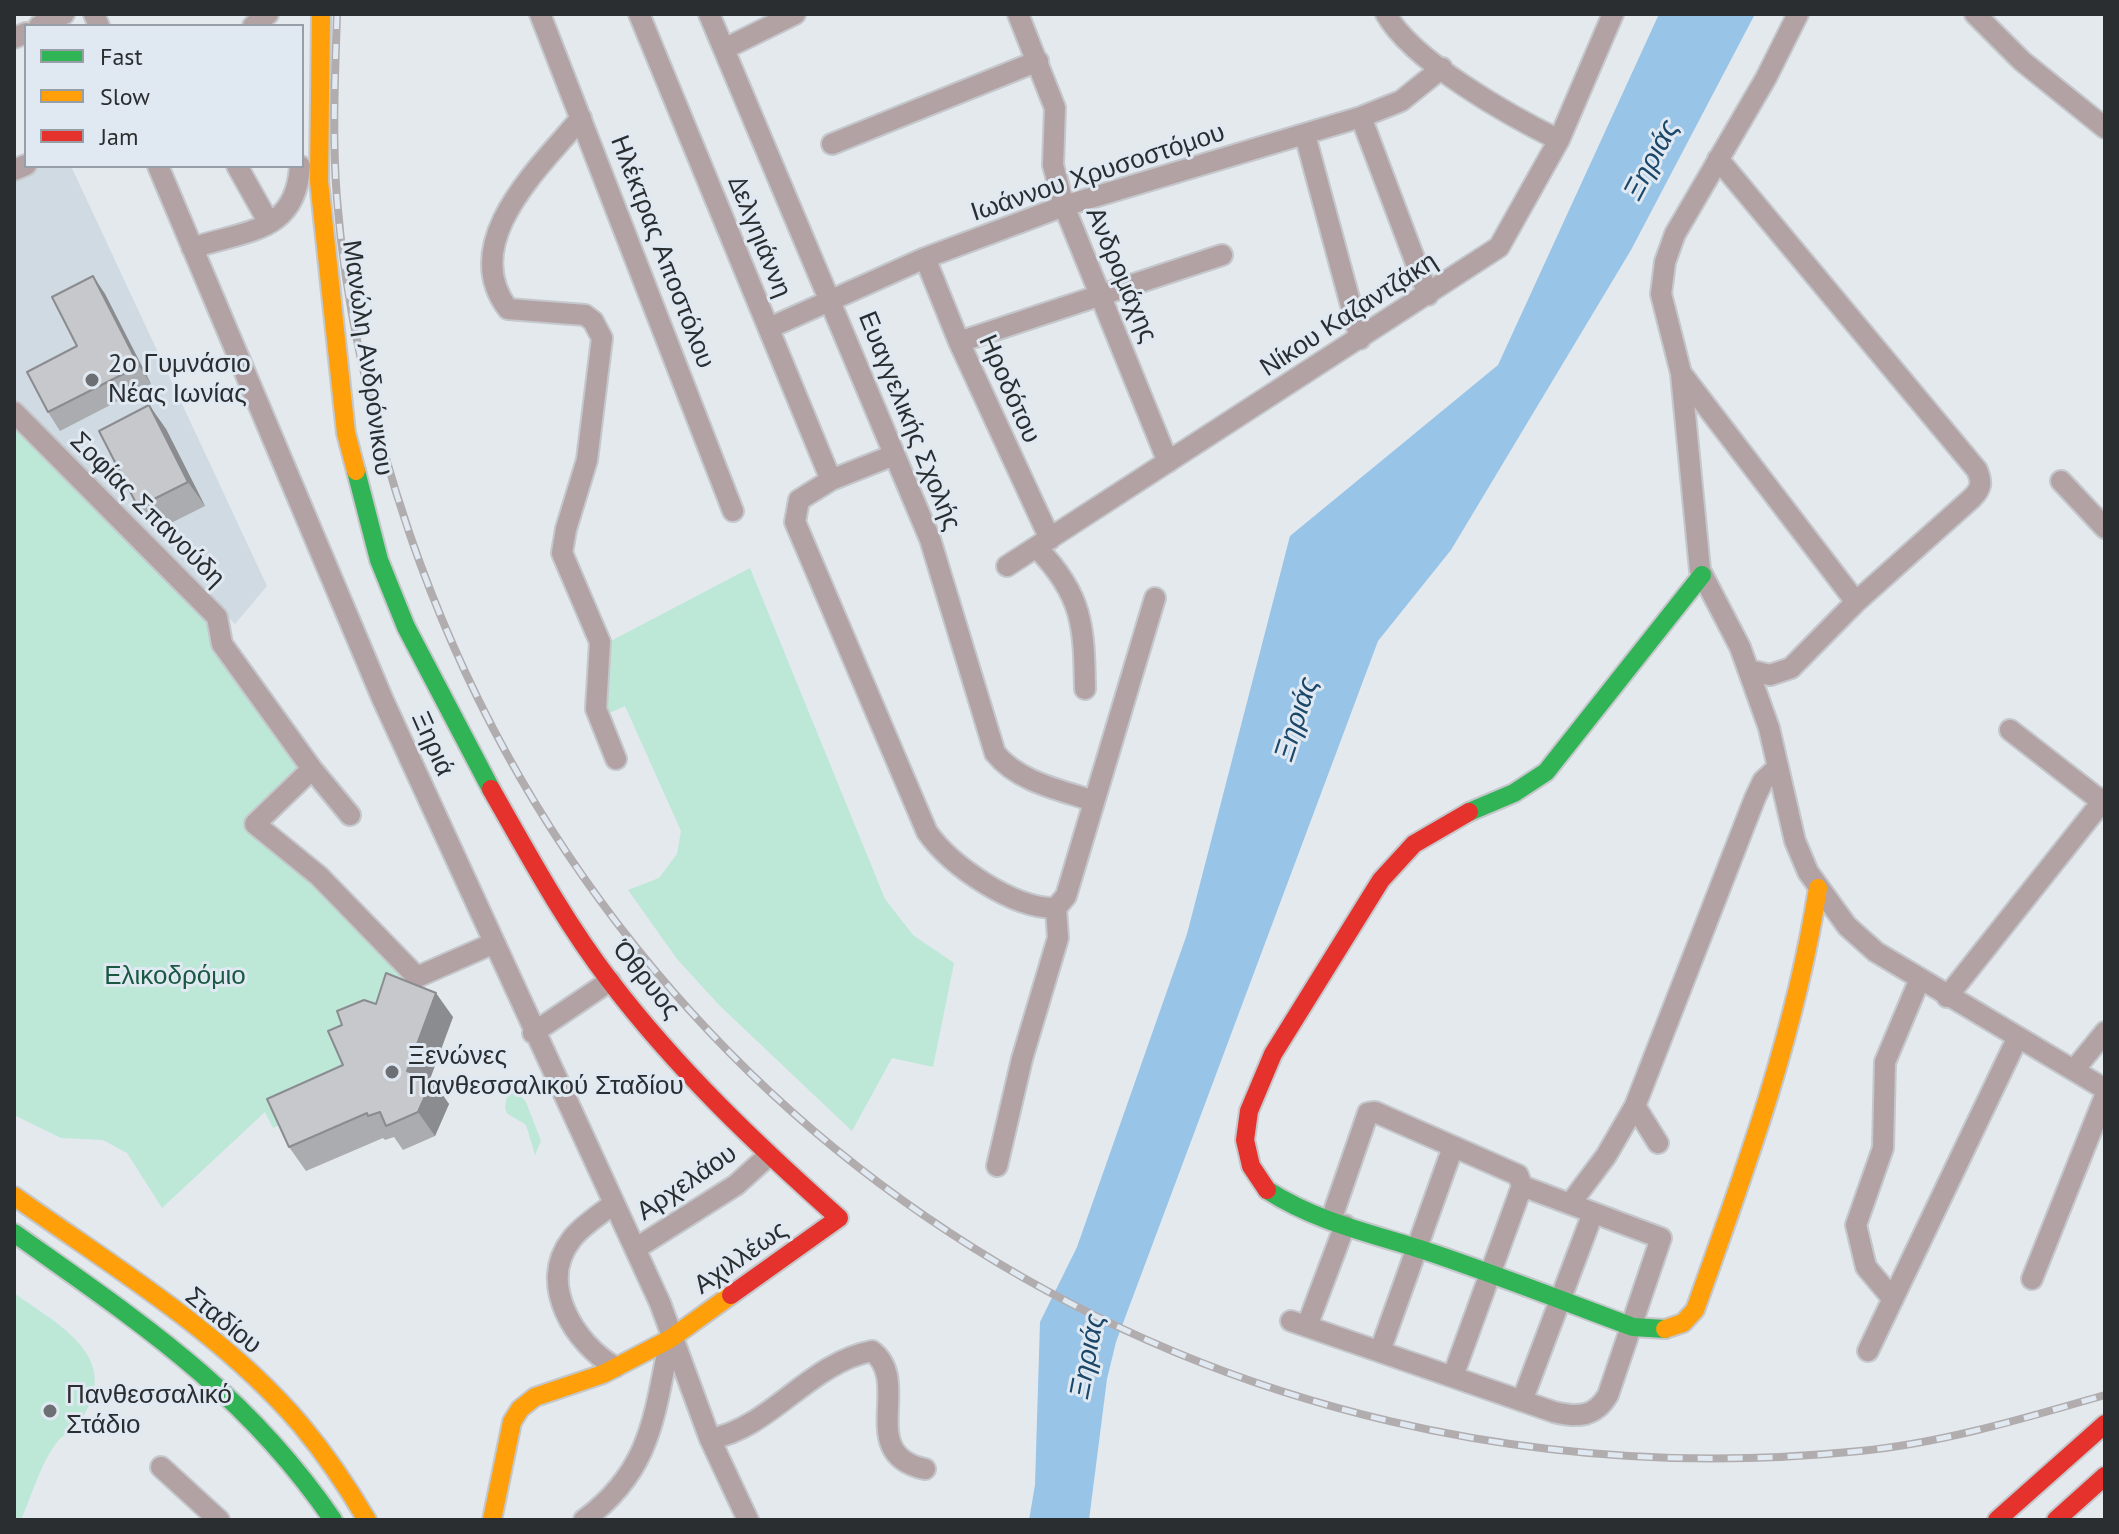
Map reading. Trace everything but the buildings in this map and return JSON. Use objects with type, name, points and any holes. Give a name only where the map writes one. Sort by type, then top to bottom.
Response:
[{"type":"street","points":[[43,24],[64,14]]},
{"type":"street","name":"Μανώλη Ανδρόνικου","points":[[321,14],[311,134],[351,463],[391,590],[415,648],[461,735]]},
{"type":"street","name":"Ηλέκτρας Αποστόλου","points":[[540,14],[733,511]]},
{"type":"street","name":"Δελγηιάννη","points":[[639,14],[831,480]]},
{"type":"street","name":"Ευαγγελικής Σχολής","points":[[709,14],[930,539],[995,753],[1034,782],[1094,801]]},
{"type":"street","points":[[724,49],[795,14]]},
{"type":"street","points":[[1386,14],[1401,36],[1442,68],[1519,120],[1559,140]]},
{"type":"street","name":"Νίκου Καζαντζάκη","points":[[1007,566],[1499,247],[1524,208],[1559,140],[1613,14]]},
{"type":"street","points":[[1798,14],[1766,78],[1675,234],[1662,273],[1661,294],[1681,373],[1696,547],[1702,575],[1749,670],[1769,728],[1795,841],[1818,888],[1847,926],[1876,952],[1919,981],[2105,1089]]},
{"type":"street","points":[[1975,14],[2022,61],[2105,128]]},
{"type":"street","name":"Ανδρομάχης","points":[[1026,16],[1055,108],[1053,165],[1064,206],[1097,294],[1133,371],[1168,462]]},
{"type":"street","points":[[832,144],[1038,61]]},
{"type":"street","name":"Ιωάννου Χρυσοστόμου","points":[[769,328],[925,258],[1064,206],[1361,117],[1401,101],[1442,68]]},
{"type":"street","points":[[1361,117],[1428,295]]},
{"type":"street","points":[[581,118],[503,219],[493,248],[492,262],[500,299],[508,309],[585,315],[593,321],[602,338],[587,460],[562,542],[562,553],[600,642],[596,709],[616,759]]},
{"type":"street","points":[[1305,135],[1360,339]]},
{"type":"street","points":[[1718,159],[1977,470],[1982,481],[1980,491],[1856,602],[1786,672],[1770,675],[1749,670]]},
{"type":"street","name":"Ξηριά","points":[[159,168],[383,700],[492,944],[660,1303],[670,1339],[710,1439],[748,1520]]},
{"type":"street","points":[[238,168],[269,223]]},
{"type":"street","points":[[192,248],[282,217],[298,190],[300,168]]},
{"type":"street","points":[[959,342],[1222,255]]},
{"type":"street","name":"Ηροδότου","points":[[925,258],[1043,544],[1066,580],[1081,614],[1085,689]]},
{"type":"street","points":[[1681,373],[1856,602]]},
{"type":"street","name":"Σοφίας Σπανούδη","points":[[14,412],[217,617],[222,644],[312,769],[350,815]]},
{"type":"street","points":[[894,455],[831,480],[799,500],[795,522],[927,832],[947,856],[970,873],[1024,903],[1056,908]]},
{"type":"street","points":[[2061,481],[2105,528]]},
{"type":"street","points":[[1702,575],[1546,772],[1529,786],[1440,823],[1387,871],[1358,912],[1320,980],[1264,1065],[1249,1102],[1245,1131],[1255,1172],[1286,1204],[1417,1247],[1633,1327],[1671,1328],[1687,1321],[1695,1310],[1776,1082],[1811,948],[1818,888]]},
{"type":"street","points":[[997,1166],[1022,1059],[1058,938],[1056,908],[1066,896],[1155,598]]},
{"type":"street","points":[[1947,997],[2104,801],[2010,730]]},
{"type":"street","name":"Όθρυος","points":[[461,735],[542,879],[610,981],[767,1157],[839,1218]]},
{"type":"street","points":[[1570,1204],[1613,1147],[1635,1106],[1755,798],[1763,781],[1778,767]]},
{"type":"street","points":[[312,769],[255,824],[319,876],[417,977],[492,944]]},
{"type":"street","points":[[533,1033],[610,981]]},
{"type":"street","points":[[1893,1299],[1866,1267],[1856,1225],[1883,1148],[1885,1062],[1919,981]]},
{"type":"street","points":[[2074,1070],[2105,1032]]},
{"type":"street","points":[[1868,1351],[2017,1039]]},
{"type":"street","points":[[2032,1279],[2105,1096]]},
{"type":"street","points":[[1635,1106],[1658,1143]]},
{"type":"street","points":[[1453,1376],[1522,1186],[1518,1175],[1375,1112],[1368,1113],[1338,1222],[1299,1324],[1572,1417],[1595,1412],[1608,1395],[1661,1238],[1522,1186]]},
{"type":"street","points":[[1380,1351],[1453,1147]]},
{"type":"street","name":"Αρχελάου","points":[[635,1249],[736,1185],[767,1157]]},
{"type":"street","name":"Σταδίου","points":[[14,1196],[175,1314],[264,1389],[328,1459],[367,1520]]},
{"type":"street","points":[[614,1203],[571,1239],[559,1264],[556,1285],[588,1348],[615,1367]]},
{"type":"street","points":[[1522,1401],[1593,1213]]},
{"type":"street","name":"Αχιλλέως","points":[[492,1520],[508,1438],[518,1412],[535,1397],[615,1367],[670,1339],[839,1218]]},
{"type":"street","name":"Σταδίου","points":[[14,1233],[165,1342],[243,1405],[297,1466],[333,1520]]},
{"type":"street","points":[[584,1520],[621,1489],[641,1457],[658,1408],[670,1339]]},
{"type":"street","points":[[710,1439],[744,1428],[837,1363],[872,1351],[886,1364],[891,1378],[886,1428],[889,1442],[904,1459],[925,1469]]},
{"type":"street","points":[[1997,1520],[2105,1424]]},
{"type":"street","points":[[161,1467],[219,1520]]},
{"type":"street","points":[[2056,1520],[2105,1476]]},
{"type":"shaded area","name":"2ο Γυμνάσιο Νέας Ιωνίας","points":[[38,168],[72,168],[267,586],[235,624],[14,402],[14,177]]},
{"type":"green space","name":"Ελικοδρόμιο","points":[[14,419],[213,619],[306,768],[251,825],[415,985],[359,1089],[273,1128],[265,1112],[162,1208],[127,1153],[103,1140],[61,1138],[14,1115]]},
{"type":"green space","points":[[750,568],[885,899],[913,935],[954,963],[933,1067],[892,1058],[852,1131],[719,1005],[677,959],[628,890],[659,878],[677,854],[681,831],[625,706],[603,716],[607,643]]},
{"type":"green space","points":[[515,1089],[526,1102],[541,1141],[535,1155],[526,1125],[506,1110],[509,1090]]},
{"type":"green space","name":"Πανθεσσαλικό Στάδιο","points":[[14,1293],[78,1342],[89,1358],[94,1374],[93,1393],[84,1415],[52,1449],[21,1520],[14,1520]]},
{"type":"water","name":"Ξηριάς","points":[[1659,14],[1755,14],[1631,250],[1451,550],[1378,641],[1116,1342],[1107,1379],[1089,1520],[1029,1520],[1035,1485],[1040,1322],[1077,1247],[1187,934],[1290,536],[1498,365]]},
{"type":"railway","points":[[337,14],[335,153],[347,285],[373,411],[410,535],[507,753],[635,946],[792,1112],[973,1248],[1174,1352],[1392,1422],[1622,1455],[1860,1451],[1953,1436],[2105,1395]]},
{"type":"traffic: fast","points":[[356,471],[379,560],[406,627],[491,789]]},
{"type":"traffic: fast","points":[[1469,812],[1514,793],[1546,772],[1702,575]]},
{"type":"traffic: fast","points":[[1267,1190],[1306,1211],[1347,1227],[1457,1262],[1633,1327],[1665,1329]]},
{"type":"traffic: fast","points":[[14,1233],[146,1329],[226,1396],[299,1474],[333,1520]]},
{"type":"traffic: slow","points":[[321,14],[319,181],[346,433],[356,471]]},
{"type":"traffic: slow","points":[[1665,1329],[1683,1323],[1695,1310],[1732,1206],[1782,1049],[1818,888]]},
{"type":"traffic: slow","points":[[14,1196],[165,1302],[237,1360],[301,1425],[336,1471],[367,1520]]},
{"type":"traffic: slow","points":[[492,1520],[512,1422],[520,1409],[535,1397],[603,1374],[670,1339],[731,1295]]},
{"type":"traffic: jam","points":[[491,789],[547,887],[610,981],[663,1045],[719,1105],[839,1218],[731,1295]]},
{"type":"traffic: jam","points":[[1267,1190],[1251,1166],[1245,1140],[1249,1111],[1273,1054],[1381,880],[1414,844],[1469,812]]},
{"type":"traffic: jam","points":[[1997,1520],[2105,1424]]},
{"type":"traffic: jam","points":[[2056,1520],[2105,1476]]},
{"type":"place","name":"2ο Γυμνάσιο Νέας Ιωνίας","points":[[92,380]]},
{"type":"place","name":"Ξενώνες Πανθεσσαλικού Σταδίου","points":[[392,1072]]},
{"type":"place","name":"Πανθεσσαλικό Στάδιο","points":[[50,1411]]}]
